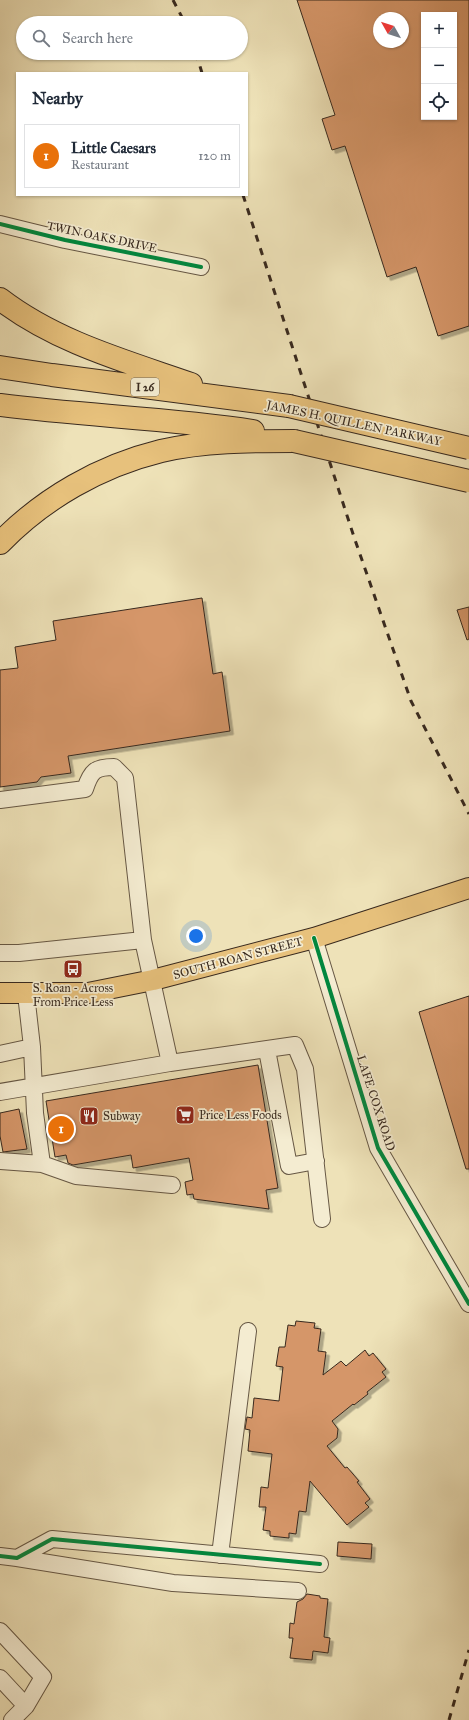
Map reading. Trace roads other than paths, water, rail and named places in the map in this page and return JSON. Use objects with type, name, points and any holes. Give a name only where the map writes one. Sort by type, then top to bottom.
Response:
[{"type":"highway","points":[[0,299],[37,324],[67,339],[107,355],[238,400]]},
{"type":"highway","name":"JAMES H. QUILLEN PARKWAY","points":[[0,367],[52,376],[289,406],[469,448]]},
{"type":"highway","points":[[0,405],[87,415],[171,421],[250,430],[469,481]]},
{"type":"highway","points":[[0,543],[24,520],[73,485],[102,471],[162,451],[201,445],[252,441],[294,441]]},
{"type":"main road","name":"SOUTH ROAN STREET","points":[[0,993],[88,993],[153,980],[314,938],[469,888]]},
{"type":"street","name":"TWIN OAKS DRIVE","points":[[0,224],[65,240],[201,267]]},
{"type":"street","points":[[0,800],[85,789],[88,778],[94,770],[103,767],[114,767],[125,778],[143,940],[170,1063]]},
{"type":"street","name":"LAFE COX ROAD","points":[[314,938],[378,1148],[469,1304]]},
{"type":"street","points":[[0,953],[19,953],[143,940]]},
{"type":"street","points":[[26,994],[35,1085],[35,1113],[42,1164]]},
{"type":"street","points":[[0,1092],[170,1063],[295,1045],[305,1069],[322,1218]]},
{"type":"street","points":[[0,1054],[32,1047]]},
{"type":"street","points":[[266,1050],[289,1166],[316,1161]]},
{"type":"street","points":[[0,1161],[42,1164],[76,1176],[172,1185]]},
{"type":"street","points":[[220,1555],[248,1331]]},
{"type":"street","points":[[17,1558],[52,1539],[320,1564]]},
{"type":"street","points":[[0,1556],[173,1583],[298,1591]]},
{"type":"street","points":[[0,1631],[43,1677],[26,1706],[12,1720]]},
{"type":"street","points":[[0,1678],[26,1706]]},
{"type":"railway","points":[[173,0],[181,16]]},
{"type":"railway","points":[[198,60],[202,72]]},
{"type":"railway","points":[[243,196],[354,537],[411,701],[469,814]]},
{"type":"railway","points":[[449,1720],[469,1650]]},
{"type":"place","name":"S. Roan - Across From Price Less","points":[[73,969]]},
{"type":"place","name":"Price Less Foods","points":[[185,1115]]},
{"type":"place","name":"Subway","points":[[89,1116]]},
{"type":"place","name":"Little Caesars","points":[[61,1129]]}]
